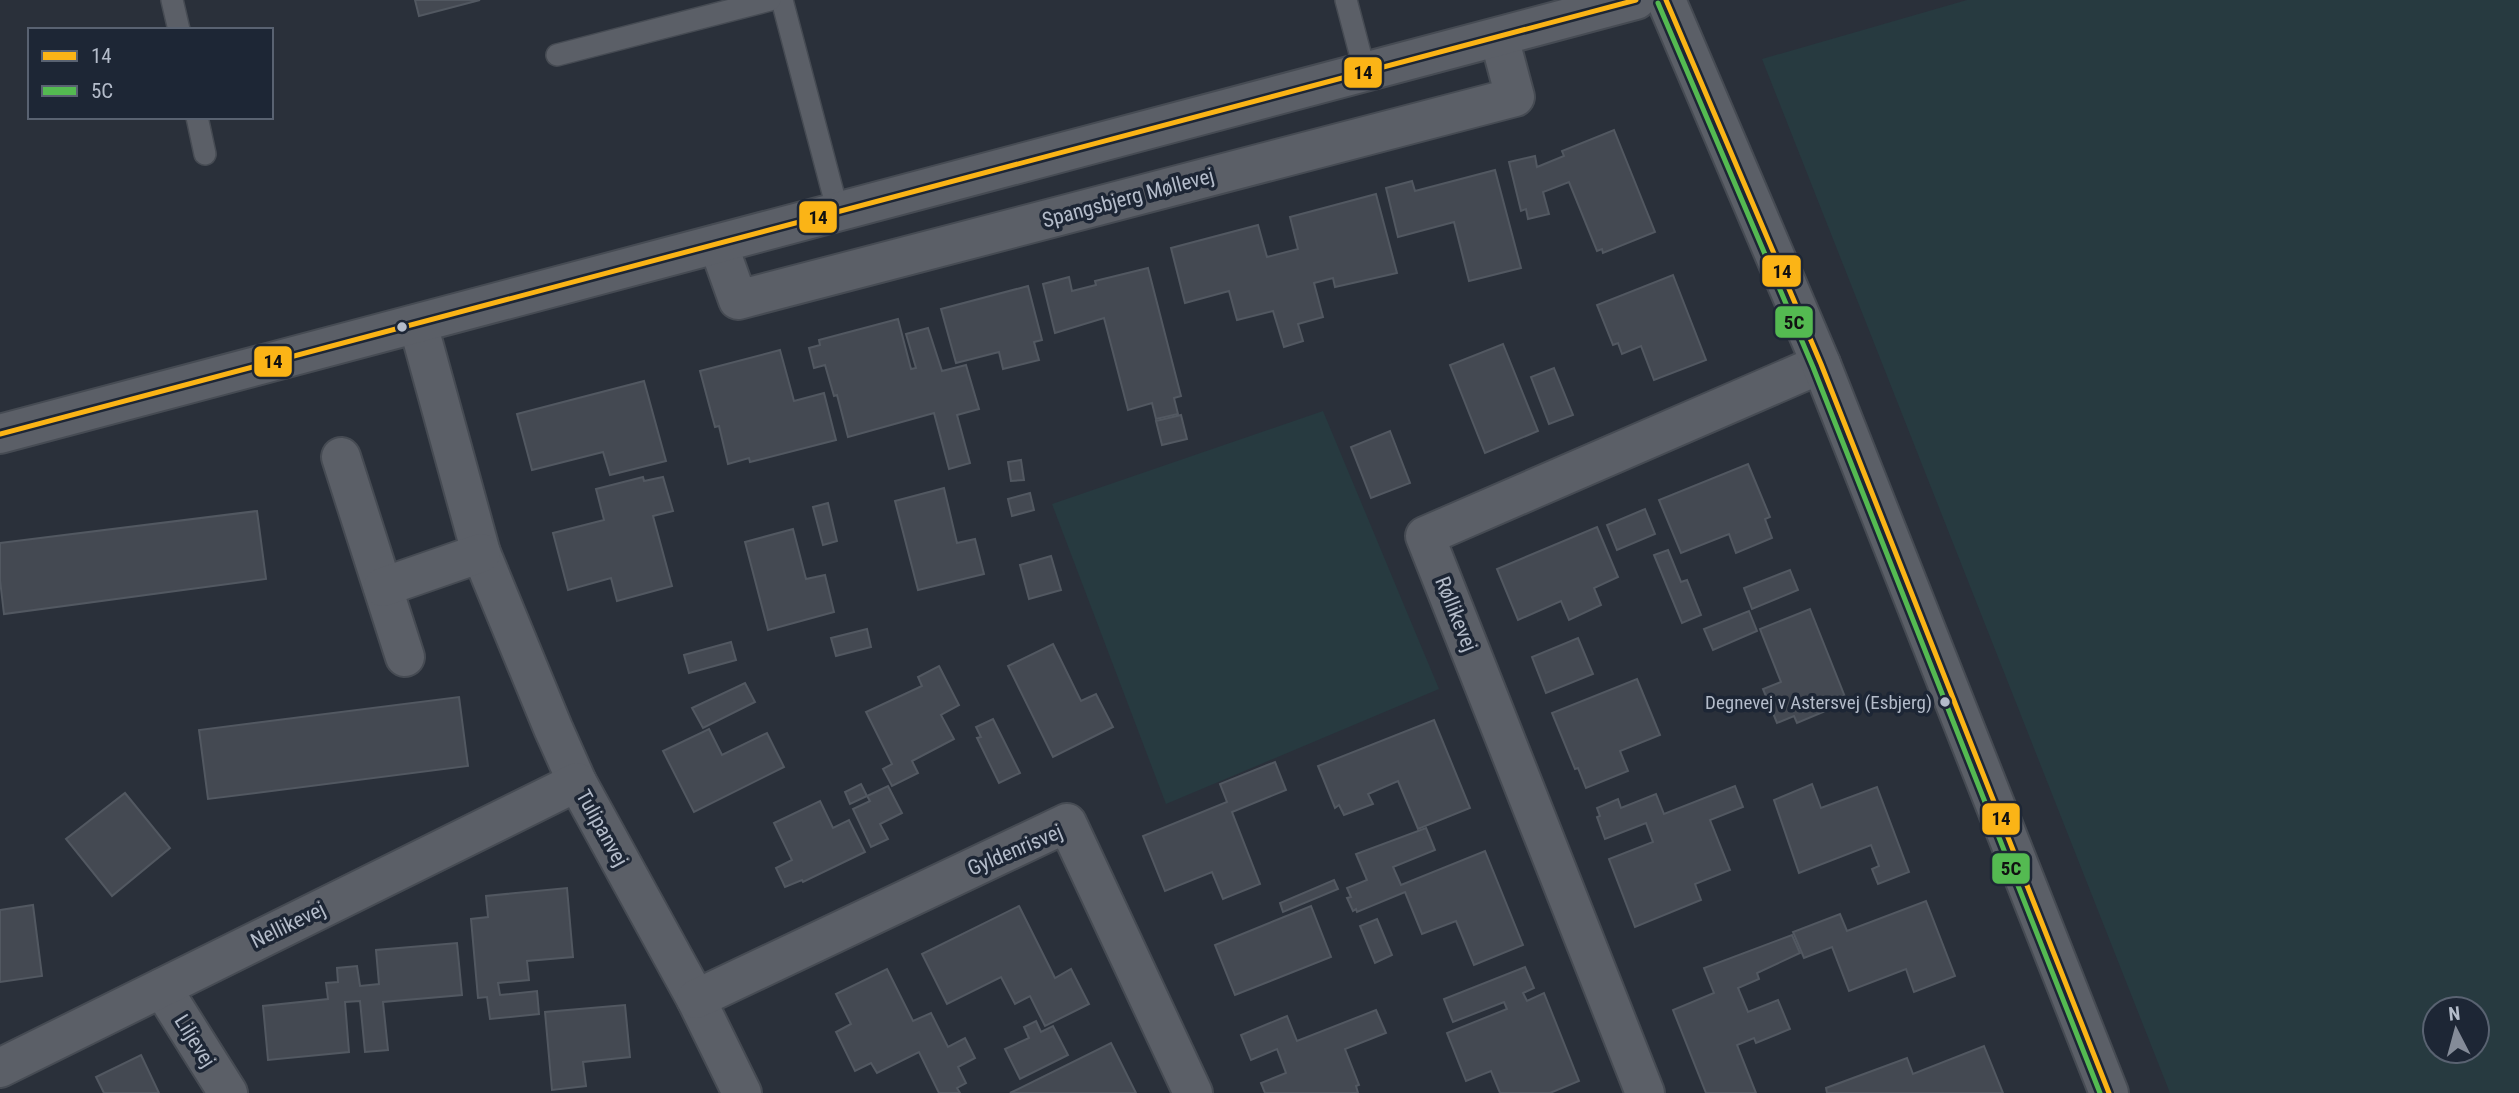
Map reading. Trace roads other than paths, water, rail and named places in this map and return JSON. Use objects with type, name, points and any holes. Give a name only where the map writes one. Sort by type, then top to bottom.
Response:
[{"type":"street","points":[[0,435],[1636,0]]},
{"type":"street","points":[[1666,0],[1821,364],[2109,1093]]},
{"type":"street","name":"Spangsbjerg Møllevej","points":[[718,244],[738,300],[1516,97],[1499,37]]},
{"type":"street","name":"Tulipanvej","points":[[418,324],[481,553],[577,782],[696,999],[742,1093]]},
{"type":"street","name":"Røllikevej","points":[[1645,1093],[1425,536],[1821,364]]},
{"type":"street","points":[[341,457],[405,657]]},
{"type":"street","points":[[383,587],[481,553]]},
{"type":"street","name":"Nellikevej","points":[[0,1068],[577,782]]},
{"type":"street","name":"Gyldenrisvej","points":[[696,999],[1067,823],[1193,1093]]},
{"type":"street","name":"Liljevej","points":[[162,988],[228,1093]]},
{"type":"lane","points":[[172,0],[179,28]]},
{"type":"lane","points":[[557,55],[770,0]]},
{"type":"lane","points":[[782,0],[838,212]]},
{"type":"lane","points":[[1346,0],[1365,72]]},
{"type":"lane","points":[[197,119],[205,154]]},
{"type":"place","name":"Degnevej v Astersvej (Esbjerg)","points":[[1945,702]]}]
